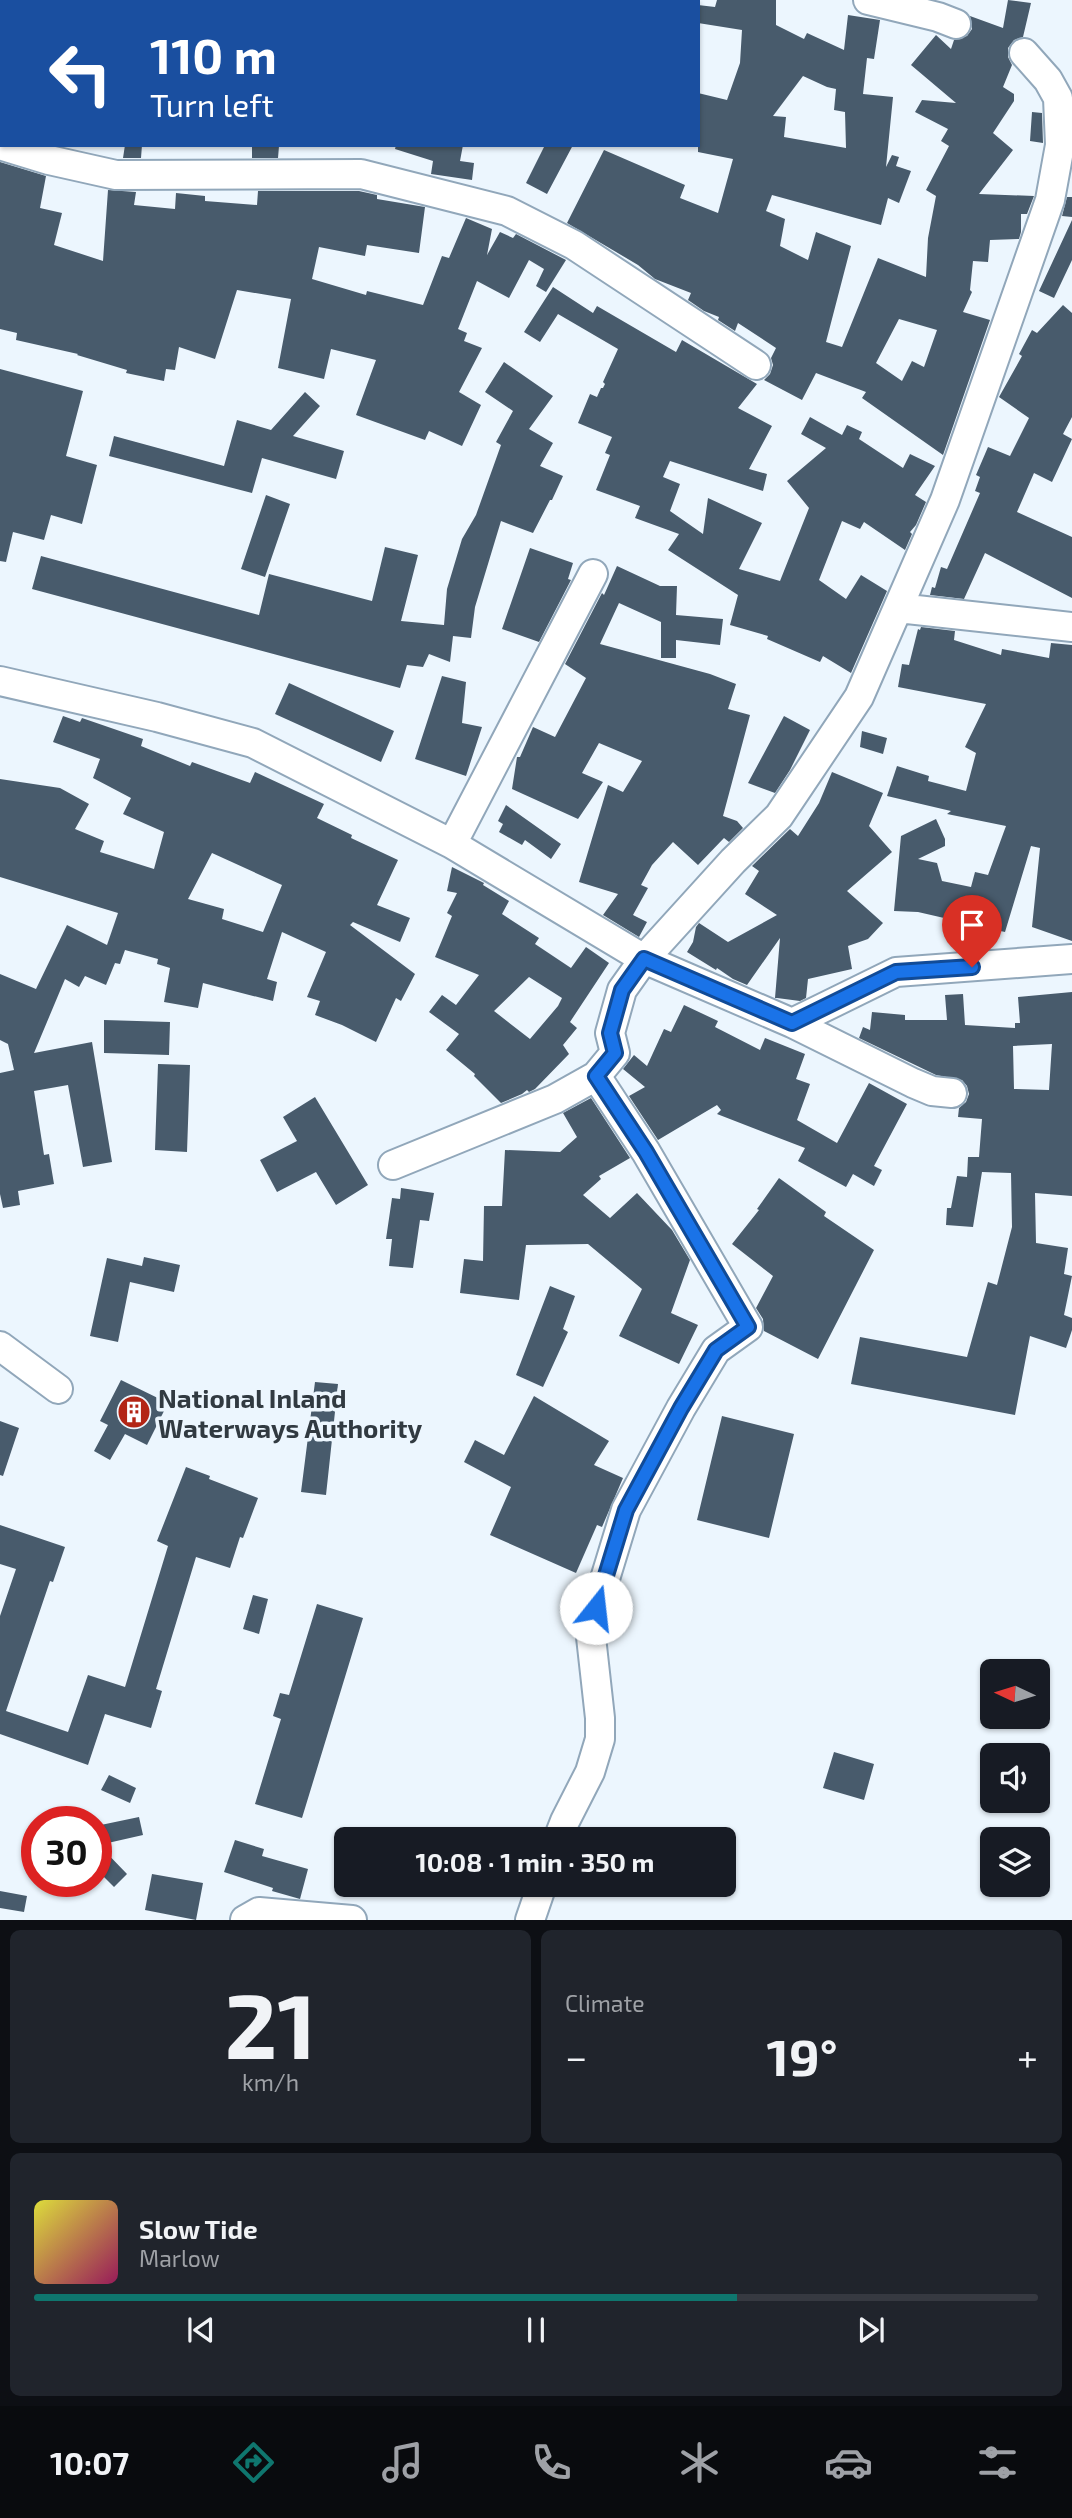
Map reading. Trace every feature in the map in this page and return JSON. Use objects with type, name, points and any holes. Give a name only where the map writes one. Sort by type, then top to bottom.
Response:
[{"type":"street","points":[[867,0],[956,24]]},
{"type":"street","points":[[393,1165],[555,1099],[596,1076],[615,1053],[610,1033],[622,990],[644,959],[733,861],[779,816],[859,697],[945,500],[1066,148],[1058,98],[1048,80],[1024,53]]},
{"type":"street","points":[[8,147],[116,175],[361,174],[507,211],[574,245],[757,365]]},
{"type":"street","points":[[452,844],[593,574]]},
{"type":"street","points":[[898,608],[1072,626]]},
{"type":"street","points":[[0,681],[157,717],[253,743],[452,844],[644,959],[792,1023],[913,1083],[932,1091],[952,1093]]},
{"type":"street","points":[[792,1023],[896,972],[1072,960]]},
{"type":"street","points":[[564,1827],[590,1772],[600,1739],[590,1628],[626,1510],[716,1350],[748,1327],[646,1152],[596,1076]]},
{"type":"street","points":[[0,1346],[58,1389]]},
{"type":"street","points":[[530,1920],[538,1897]]},
{"type":"street","points":[[245,1920],[259,1912],[343,1917],[352,1920]]},
{"type":"building","points":[[717,0],[776,0],[776,25],[804,39],[807,33],[844,50],[848,15],[880,20],[874,59],[867,58],[863,94],[893,97],[886,167],[892,155],[899,157],[896,166],[911,171],[899,203],[888,198],[881,225],[772,195],[766,211],[785,219],[780,246],[808,260],[816,232],[851,246],[826,342],[842,347],[878,258],[926,277],[928,238],[936,196],[926,190],[949,146],[941,141],[948,129],[915,112],[922,100],[956,103],[911,65],[936,35],[951,49],[954,40],[967,36],[972,29],[970,16],[1003,28],[1008,0],[1031,3],[1023,37],[1014,40],[1008,48],[1012,65],[1003,87],[1014,94],[1014,101],[993,133],[1013,150],[979,194],[1034,196],[1027,214],[1021,214],[1019,239],[990,240],[988,262],[973,261],[972,292],[963,312],[990,320],[943,455],[862,398],[866,392],[816,373],[802,400],[764,380],[770,374],[773,365],[771,358],[776,348],[738,323],[735,331],[718,320],[719,317],[688,300],[691,293],[655,279],[638,265],[567,223],[604,150],[685,185],[680,198],[718,213],[733,159],[698,152],[700,93],[727,100],[740,63],[742,30],[700,23],[700,5],[715,7]],"holes":[[[803,76],[836,89],[834,110],[845,112],[846,148],[784,137],[786,117],[773,116]],[[899,319],[937,330],[924,367],[912,361],[902,381],[876,363]]]},
{"type":"building","points":[[1032,112],[1042,113],[1043,143],[1030,141]]},
{"type":"building","points":[[125,147],[142,147],[141,158],[123,158]]},
{"type":"building","points":[[252,147],[279,147],[278,158],[252,158]]},
{"type":"building","points":[[463,147],[460,161],[474,163],[472,180],[431,174],[433,161],[395,149]]},
{"type":"building","points":[[544,147],[572,147],[547,194],[526,183]]},
{"type":"building","points":[[0,162],[46,176],[40,208],[62,213],[54,245],[103,261],[108,190],[136,192],[134,205],[175,209],[176,193],[205,196],[205,201],[257,205],[258,191],[359,191],[377,195],[377,199],[425,207],[419,253],[367,245],[365,256],[319,247],[312,279],[366,295],[367,291],[423,305],[442,256],[449,258],[466,218],[492,229],[487,255],[500,232],[513,238],[516,234],[566,260],[546,292],[536,286],[544,269],[529,260],[509,298],[477,281],[458,329],[467,333],[464,341],[482,348],[459,392],[481,405],[462,446],[429,431],[425,440],[356,415],[376,360],[331,349],[324,379],[278,368],[291,299],[237,290],[215,359],[179,347],[175,370],[166,369],[164,381],[126,373],[127,370],[78,354],[16,340],[17,333],[0,329]]},
{"type":"building","points":[[1067,197],[1072,197],[1072,217],[1062,216]]},
{"type":"building","points":[[1072,220],[1072,260],[1054,298],[1039,291]]},
{"type":"building","points":[[553,287],[593,313],[597,306],[676,352],[682,340],[757,384],[738,408],[772,426],[749,469],[767,474],[763,491],[670,461],[663,477],[680,484],[670,511],[703,534],[708,498],[762,523],[739,569],[780,581],[809,508],[787,481],[826,448],[801,434],[810,417],[842,435],[847,425],[862,432],[859,439],[903,468],[910,454],[935,466],[915,495],[926,502],[910,532],[912,534],[905,550],[864,522],[860,529],[842,521],[819,580],[846,599],[861,575],[887,591],[851,673],[823,656],[820,662],[767,639],[768,636],[730,625],[738,595],[668,550],[679,534],[635,518],[640,506],[596,490],[610,455],[605,453],[612,437],[578,423],[590,394],[597,397],[603,388],[603,382],[618,349],[558,314],[540,342],[524,332]]},
{"type":"building","points":[[1063,305],[1072,313],[1072,417],[1063,434],[1072,439],[1052,482],[1034,473],[1017,512],[1072,537],[1072,598],[985,553],[964,599],[930,595],[941,567],[947,569],[980,493],[975,491],[980,477],[976,475],[988,447],[1010,456],[1029,418],[999,397],[1022,356],[1019,354],[1032,330],[1037,333]]},
{"type":"building","points":[[504,362],[553,396],[529,429],[553,443],[540,466],[563,476],[533,533],[501,521],[475,607],[471,638],[453,636],[450,662],[429,654],[423,667],[407,665],[400,688],[32,589],[41,556],[259,615],[269,574],[372,601],[385,547],[418,555],[401,621],[444,625],[447,589],[462,539],[476,515],[501,445],[496,442],[513,411],[485,392]]},
{"type":"building","points":[[0,369],[83,391],[66,456],[97,465],[82,524],[51,515],[44,540],[13,532],[6,562],[0,561]]},
{"type":"building","points":[[305,392],[320,406],[293,436],[344,451],[336,479],[262,458],[252,493],[109,456],[114,436],[224,466],[237,420],[271,430]]},
{"type":"building","points":[[266,495],[290,504],[265,577],[241,569]]},
{"type":"building","points":[[530,548],[573,563],[568,579],[571,580],[539,642],[502,629]]},
{"type":"building","points":[[617,566],[660,586],[677,586],[676,615],[723,619],[720,645],[676,640],[676,658],[661,658],[661,622],[619,603],[600,644],[710,674],[736,684],[728,709],[750,715],[723,816],[737,821],[743,828],[729,842],[724,838],[698,865],[673,842],[652,865],[641,885],[648,888],[633,915],[647,922],[639,937],[603,915],[618,894],[579,882],[608,785],[623,792],[642,761],[599,743],[582,773],[603,782],[578,819],[512,789],[517,757],[520,757],[533,727],[555,737],[586,678],[565,664],[602,593],[604,595]]},
{"type":"building","points":[[921,627],[955,631],[954,640],[1001,655],[1002,649],[1049,658],[1051,643],[1072,645],[1072,941],[1032,927],[1040,848],[1031,846],[1005,932],[918,912],[894,911],[901,836],[936,819],[945,839],[945,846],[918,859],[937,863],[942,881],[971,887],[975,872],[988,875],[1006,826],[947,814],[951,811],[887,796],[897,766],[929,776],[928,781],[966,791],[976,753],[965,747],[986,704],[898,687],[902,664],[909,665],[918,629]]},
{"type":"building","points":[[442,676],[466,682],[462,723],[482,727],[466,776],[415,759]]},
{"type":"building","points":[[289,683],[394,731],[381,762],[275,714]]},
{"type":"building","points":[[63,716],[80,722],[82,718],[143,739],[141,746],[190,766],[192,762],[250,783],[255,772],[324,804],[317,818],[352,835],[351,838],[398,860],[377,905],[410,918],[400,942],[353,922],[350,925],[415,974],[401,1001],[396,998],[376,1042],[315,1015],[320,1001],[307,997],[326,952],[282,932],[267,979],[277,982],[273,1001],[203,983],[198,1008],[164,1002],[170,968],[157,964],[158,959],[125,950],[120,964],[115,963],[106,985],[85,976],[79,987],[65,979],[34,1053],[92,1042],[112,1162],[83,1167],[68,1085],[34,1091],[44,1155],[49,1154],[54,1184],[18,1191],[20,1205],[3,1208],[0,1194],[0,1073],[14,1070],[8,1044],[0,1040],[0,974],[36,989],[67,925],[107,945],[118,913],[0,877],[0,779],[60,788],[89,804],[75,829],[104,841],[100,852],[154,869],[164,832],[123,814],[131,798],[93,778],[100,759],[53,742]],"holes":[[[212,853],[282,885],[263,932],[222,919],[224,909],[188,899]]]},
{"type":"building","points":[[784,716],[810,730],[775,793],[748,783]]},
{"type":"building","points":[[862,731],[887,738],[883,754],[860,747]]},
{"type":"building","points":[[832,772],[883,793],[869,826],[892,852],[847,891],[883,923],[868,939],[848,946],[852,969],[808,979],[806,998],[800,1001],[775,998],[780,938],[747,985],[687,952],[699,923],[728,942],[777,915],[745,894],[759,871],[752,866],[790,829],[798,836],[819,803]]},
{"type":"building","points":[[506,805],[561,844],[551,859],[525,840],[522,845],[499,832],[503,824],[498,821]]},
{"type":"building","points":[[452,867],[484,883],[483,885],[509,901],[502,914],[539,938],[535,944],[571,968],[586,947],[609,963],[570,1022],[577,1028],[563,1045],[569,1054],[535,1089],[529,1092],[527,1090],[501,1103],[475,1074],[446,1050],[459,1034],[429,1012],[442,995],[456,1005],[479,975],[435,957],[452,916],[447,913],[457,893],[447,891]],"holes":[[[529,977],[562,998],[530,1039],[494,1011]]]},
{"type":"building","points":[[1072,992],[1072,1196],[1035,1193],[1036,1243],[1068,1248],[1064,1274],[1072,1276],[1064,1315],[1072,1318],[1072,1330],[1066,1348],[1030,1336],[1015,1415],[851,1384],[860,1337],[967,1357],[988,1282],[997,1285],[1012,1227],[1011,1173],[982,1172],[973,1227],[946,1225],[947,1208],[951,1208],[957,1176],[967,1177],[968,1157],[979,1157],[982,1119],[958,1117],[959,1108],[966,1102],[969,1094],[962,1080],[936,1075],[859,1038],[863,1027],[870,1030],[872,1012],[905,1015],[905,1020],[947,1020],[945,995],[963,994],[965,1025],[1015,1028],[1015,1023],[1020,1023],[1018,997]],"holes":[[[1052,1044],[1049,1090],[1014,1089],[1013,1046]]]},
{"type":"building","points":[[684,1005],[718,1021],[715,1027],[760,1050],[765,1038],[805,1054],[796,1079],[810,1084],[797,1120],[837,1143],[869,1083],[907,1104],[874,1166],[882,1170],[874,1186],[853,1174],[846,1187],[798,1161],[805,1148],[717,1114],[721,1110],[717,1105],[658,1140],[629,1096],[645,1087],[623,1069],[634,1055],[647,1066],[664,1029],[671,1032]]},
{"type":"building","points":[[104,1020],[170,1022],[169,1055],[104,1053]]},
{"type":"building","points":[[158,1064],[190,1065],[187,1152],[155,1150]]},
{"type":"building","points":[[315,1097],[368,1185],[336,1205],[316,1172],[277,1192],[260,1160],[297,1141],[283,1117]]},
{"type":"building","points":[[591,1098],[630,1158],[599,1176],[601,1179],[583,1195],[610,1218],[637,1193],[672,1230],[690,1260],[671,1313],[698,1325],[679,1364],[619,1336],[642,1289],[588,1244],[526,1245],[519,1300],[460,1293],[464,1259],[483,1261],[484,1206],[502,1206],[505,1150],[560,1152],[577,1137],[563,1113]]},
{"type":"building","points":[[779,1178],[826,1212],[824,1216],[874,1250],[818,1359],[764,1331],[763,1319],[756,1308],[773,1276],[732,1244],[759,1210],[757,1209]]},
{"type":"building","points":[[401,1188],[434,1193],[429,1221],[420,1220],[413,1268],[389,1266],[392,1239],[386,1239],[392,1198],[400,1199]]},
{"type":"building","points":[[144,1257],[180,1265],[174,1292],[130,1282],[118,1342],[90,1336],[107,1258],[142,1266]]},
{"type":"building","points":[[550,1286],[575,1296],[563,1329],[568,1332],[543,1387],[516,1375]]},
{"type":"building","name":"National Inland Waterways Authority","points":[[121,1380],[168,1403],[147,1445],[125,1434],[110,1460],[94,1451],[108,1425],[100,1421]]},
{"type":"building","points":[[315,1382],[338,1384],[326,1495],[301,1492]]},
{"type":"building","points":[[534,1396],[609,1441],[594,1465],[623,1478],[602,1527],[597,1525],[576,1573],[490,1535],[511,1487],[464,1462],[475,1440],[504,1455]]},
{"type":"building","points":[[722,1416],[794,1434],[769,1538],[697,1520]]},
{"type":"building","points":[[0,1421],[19,1428],[3,1476],[0,1475]]},
{"type":"building","points":[[186,1467],[258,1498],[243,1538],[240,1537],[230,1568],[196,1557],[156,1689],[162,1691],[151,1728],[105,1714],[88,1765],[0,1734],[0,1616],[16,1569],[0,1564],[0,1525],[65,1547],[53,1582],[50,1581],[6,1711],[68,1732],[88,1675],[125,1687],[168,1546],[157,1541]]},
{"type":"building","points":[[253,1595],[268,1599],[259,1634],[243,1629]]},
{"type":"building","points":[[317,1604],[363,1618],[302,1818],[255,1804],[281,1719],[273,1716],[280,1693],[289,1695]]},
{"type":"building","points":[[834,1752],[874,1764],[864,1800],[823,1788]]},
{"type":"building","points":[[109,1775],[136,1788],[130,1803],[101,1790]]},
{"type":"building","points":[[139,1817],[143,1835],[112,1842],[112,1823]]},
{"type":"building","points":[[235,1840],[264,1849],[262,1856],[308,1869],[300,1899],[224,1872]]},
{"type":"building","points":[[112,1858],[127,1874],[114,1887],[112,1885]]},
{"type":"building","points":[[152,1874],[203,1883],[196,1920],[145,1910]]},
{"type":"building","points":[[0,1891],[27,1897],[24,1912],[0,1908]]},
{"type":"place","name":"National Inland Waterways Authority","points":[[134,1412]]},
{"type":"route","points":[[596,1608],[626,1510],[681,1408],[716,1350],[748,1327],[646,1152],[596,1076],[615,1053],[610,1033],[622,990],[644,959],[792,1023],[896,972],[972,967]]}]
